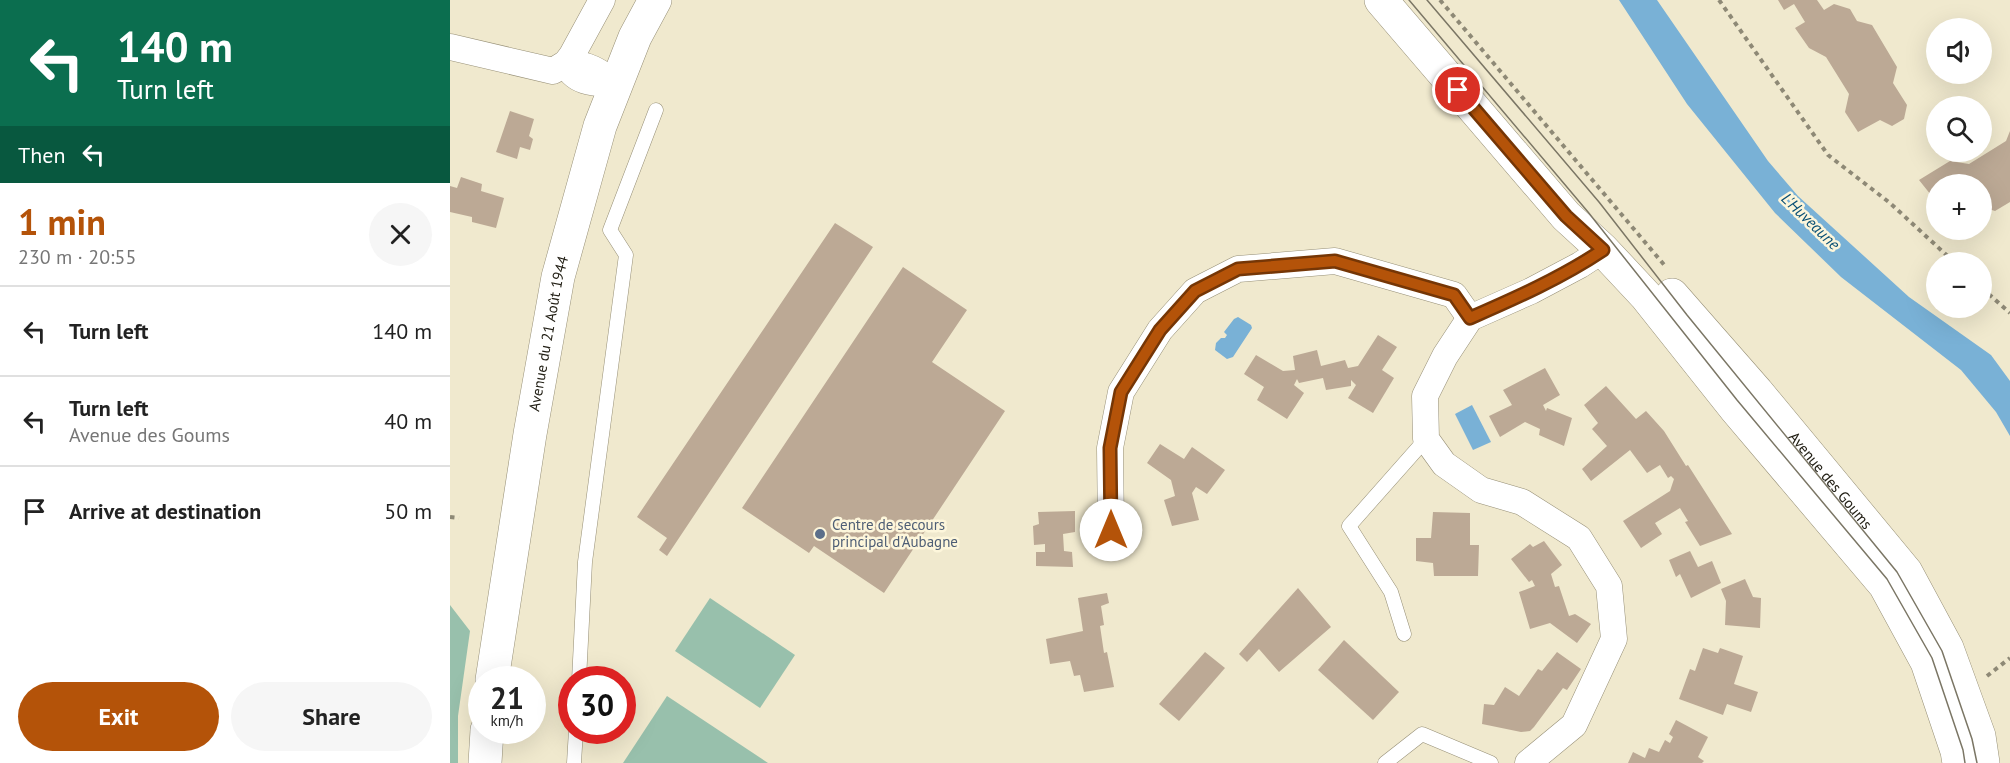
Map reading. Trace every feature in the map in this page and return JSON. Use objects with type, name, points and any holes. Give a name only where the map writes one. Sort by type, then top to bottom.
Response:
[{"type":"main road","name":"Avenue du 21 Août 1944","points":[[494,666],[530,435],[558,277],[600,126],[635,37],[655,0]]},
{"type":"main road","name":"Avenue des Goums","points":[[1381,0],[1566,216],[1603,250],[1646,296],[1735,408],[1885,585],[1927,662],[1959,763]]},
{"type":"main road","name":"Avenue des Goums","points":[[1603,250],[1668,291],[1757,392],[1906,572],[1947,648],[1979,736],[1983,763]]},
{"type":"main road","points":[[485,763],[486,744]]},
{"type":"street","points":[[567,63],[602,0]]},
{"type":"street","points":[[450,47],[544,70],[553,71],[567,63],[580,63],[589,66],[617,84]]},
{"type":"street","points":[[1528,763],[1574,725],[1614,639],[1609,586],[1579,538],[1522,502],[1481,490],[1444,464],[1426,440],[1425,396],[1445,356],[1470,318],[1531,291],[1603,250]]},
{"type":"street","points":[[1111,530],[1110,448],[1121,392],[1160,330],[1195,291],[1238,269],[1335,261],[1454,295],[1470,318]]},
{"type":"lane","points":[[580,666],[585,562],[626,255],[610,230],[656,110]]},
{"type":"lane","points":[[1404,634],[1391,592],[1349,526],[1426,440]]},
{"type":"lane","points":[[1385,763],[1422,734],[1491,763]]},
{"type":"lane","points":[[574,763],[575,744]]},
{"type":"path","points":[[1719,0],[1828,155],[1890,203],[1943,252]]},
{"type":"path","points":[[1992,297],[2010,313]]},
{"type":"path","points":[[450,517],[459,518]]},
{"type":"path","points":[[1980,682],[2010,657]]},
{"type":"green space","points":[[710,598],[795,655],[760,708],[675,651]]},
{"type":"green space","points":[[450,605],[470,631],[458,716],[458,763],[450,763]]},
{"type":"green space","points":[[667,696],[768,763],[623,763]]},
{"type":"water","name":"L'Huveaune","points":[[1619,0],[1657,0],[1768,161],[1798,196],[1909,297],[1926,309],[1926,318],[1939,318],[1991,355],[2010,381],[2010,436],[1996,412],[1961,370],[1841,277],[1775,213],[1687,104]]},
{"type":"water","points":[[1238,317],[1252,328],[1233,357],[1227,359],[1215,350],[1216,343],[1221,338],[1225,338],[1227,335],[1224,332]]},
{"type":"water","points":[[1472,405],[1491,442],[1473,450],[1455,414]]},
{"type":"building","points":[[1778,0],[1817,0],[1824,10],[1834,4],[1850,9],[1857,21],[1872,25],[1897,67],[1893,83],[1907,105],[1904,119],[1892,126],[1880,120],[1858,132],[1845,112],[1849,94],[1826,57],[1809,48],[1795,28],[1805,22],[1794,4],[1784,10]]},
{"type":"building","points":[[510,111],[534,119],[529,136],[533,139],[530,150],[520,147],[517,159],[496,152]]},
{"type":"building","points":[[2010,131],[2010,202],[1995,211],[1992,210],[1992,174],[1929,174],[1948,162],[1969,164],[1992,162],[1992,150],[2006,141]]},
{"type":"building","points":[[1926,176],[1926,189],[1919,180]]},
{"type":"building","points":[[461,177],[482,184],[481,191],[504,198],[496,228],[472,222],[472,217],[450,212],[450,186],[457,188]]},
{"type":"building","points":[[835,223],[873,247],[667,556],[659,550],[667,538],[637,517]]},
{"type":"building","points":[[903,267],[967,310],[932,362],[1005,411],[884,593],[814,546],[809,553],[742,508]]},
{"type":"building","points":[[1378,335],[1397,347],[1382,370],[1394,378],[1373,413],[1348,398],[1356,385],[1351,380],[1351,386],[1326,390],[1323,378],[1299,383],[1297,379],[1294,385],[1304,393],[1287,419],[1257,400],[1264,387],[1244,374],[1256,355],[1283,371],[1295,370],[1293,356],[1317,350],[1321,366],[1345,360],[1348,368],[1358,366]]},
{"type":"building","points":[[1545,368],[1560,395],[1543,405],[1546,411],[1547,408],[1572,418],[1564,446],[1539,435],[1540,429],[1525,422],[1500,437],[1489,416],[1512,405],[1503,390]]},
{"type":"building","points":[[1606,386],[1636,419],[1646,411],[1664,431],[1732,534],[1700,546],[1685,522],[1688,521],[1680,508],[1655,523],[1662,534],[1641,548],[1623,521],[1670,491],[1674,479],[1671,476],[1668,478],[1660,465],[1647,473],[1630,450],[1591,481],[1582,469],[1607,446],[1592,429],[1598,423],[1584,405]]},
{"type":"building","points":[[1160,444],[1184,459],[1192,447],[1225,470],[1207,494],[1196,487],[1192,493],[1199,520],[1172,526],[1164,500],[1175,496],[1171,480],[1147,463]]},
{"type":"building","points":[[1075,511],[1075,532],[1063,534],[1064,551],[1072,552],[1073,567],[1036,566],[1036,552],[1045,552],[1045,544],[1034,545],[1033,526],[1039,524],[1038,512]]},
{"type":"building","points":[[1433,512],[1470,513],[1470,545],[1479,545],[1478,576],[1434,576],[1433,563],[1416,561],[1416,538],[1431,538]]},
{"type":"building","points":[[1544,541],[1562,565],[1551,574],[1555,587],[1559,586],[1569,616],[1575,614],[1591,624],[1577,643],[1550,623],[1530,629],[1519,592],[1535,586],[1532,580],[1529,582],[1511,559],[1530,544],[1533,547]]},
{"type":"building","points":[[1690,551],[1698,567],[1712,561],[1721,583],[1691,598],[1680,574],[1676,577],[1669,560]]},
{"type":"building","points":[[1745,579],[1753,597],[1761,598],[1760,628],[1725,625],[1726,601],[1721,589]]},
{"type":"building","points":[[1298,588],[1331,627],[1279,672],[1259,649],[1247,662],[1239,654]]},
{"type":"building","points":[[1107,593],[1109,603],[1101,606],[1104,625],[1100,626],[1104,653],[1107,652],[1114,687],[1084,692],[1080,675],[1074,676],[1070,661],[1050,664],[1046,639],[1083,631],[1078,598]]},
{"type":"building","points":[[1344,640],[1399,692],[1373,720],[1318,670]]},
{"type":"building","points":[[1703,648],[1718,653],[1720,648],[1743,656],[1734,684],[1758,692],[1751,712],[1727,704],[1723,715],[1679,699],[1690,669],[1695,671]]},
{"type":"building","points":[[1205,652],[1225,668],[1179,721],[1159,704]]},
{"type":"building","points":[[1557,652],[1581,669],[1567,690],[1563,688],[1530,731],[1521,732],[1482,724],[1484,704],[1494,705],[1505,687],[1519,696],[1538,669],[1542,671]]},
{"type":"building","points":[[1676,720],[1708,737],[1698,757],[1704,761],[1702,763],[1628,763],[1633,752],[1645,758],[1649,748],[1659,752],[1665,740],[1670,743],[1673,737],[1669,734]]},
{"type":"tram line","points":[[1409,0],[1588,212],[1737,400],[1887,579],[1932,658],[1963,750],[1965,763]]},
{"type":"tram line","points":[[1427,0],[1599,202],[1687,315],[1897,572],[1942,651],[1972,739],[1977,763]]},
{"type":"place","name":"Centre de secours principal d'Aubagne","points":[[820,534]]},
{"type":"route","points":[[1111,530],[1110,448],[1121,392],[1160,330],[1195,291],[1238,269],[1335,261],[1454,295],[1470,318],[1531,291],[1603,250],[1566,216],[1458,90]]}]
